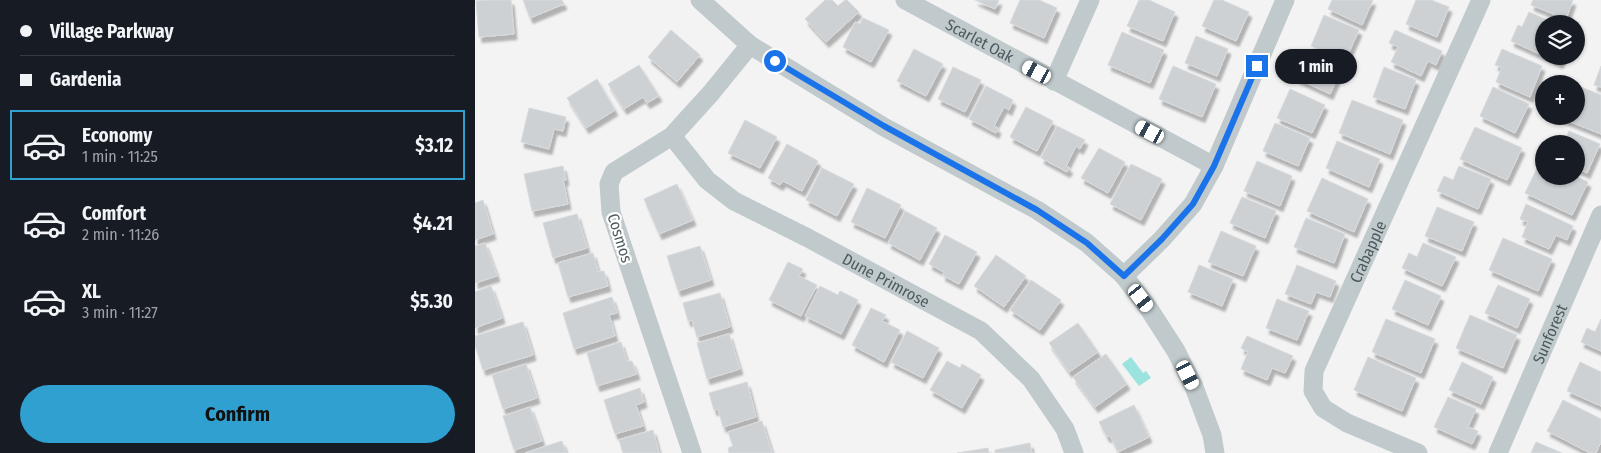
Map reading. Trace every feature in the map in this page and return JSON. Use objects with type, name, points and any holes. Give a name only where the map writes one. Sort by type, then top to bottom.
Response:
[{"type":"street","points":[[700,0],[750,45],[884,126],[1037,210],[1087,243],[1124,276],[1149,309],[1176,351],[1194,387],[1212,435],[1215,453]]},
{"type":"street","name":"Scarlet Oak","points":[[905,0],[1214,166]]},
{"type":"street","points":[[1054,81],[1090,0]]},
{"type":"street","points":[[1124,276],[1162,239],[1193,204],[1214,166],[1285,0]]},
{"type":"street","name":"Crabapple","points":[[1417,453],[1347,423],[1323,408],[1313,391],[1314,371],[1481,0]]},
{"type":"street","name":"Cosmos","points":[[691,453],[611,212],[609,184],[614,172],[671,136],[711,93],[750,45]]},
{"type":"street","name":"Dune Primrose","points":[[671,136],[707,180],[733,201],[808,238],[981,331],[1031,379],[1065,429],[1074,453]]},
{"type":"street","name":"Sunforest","points":[[1498,453],[1601,215]]},
{"type":"water","points":[[1131,357],[1143,373],[1146,371],[1151,378],[1139,386],[1122,364]]},
{"type":"building","points":[[511,0],[514,34],[479,37],[476,1]]},
{"type":"building","points":[[523,0],[562,0],[564,4],[530,18]]},
{"type":"building","points":[[825,0],[832,0],[838,6],[847,0],[859,12],[826,42],[805,19]]},
{"type":"building","points":[[975,0],[999,0],[995,9]]},
{"type":"building","points":[[1020,0],[1039,0],[1057,8],[1044,38],[1010,23]]},
{"type":"building","points":[[1139,0],[1149,0],[1175,12],[1163,41],[1127,26]]},
{"type":"building","points":[[1214,0],[1222,0],[1249,12],[1236,41],[1202,26]]},
{"type":"building","points":[[1332,0],[1373,0],[1362,25],[1328,9]]},
{"type":"building","points":[[1416,0],[1431,0],[1449,7],[1437,37],[1406,24]]},
{"type":"building","points":[[1533,0],[1573,0],[1567,15],[1556,15],[1531,5]]},
{"type":"building","points":[[1529,12],[1536,15],[1535,52],[1511,41],[1518,25],[1522,27]]},
{"type":"building","points":[[1324,15],[1359,30],[1345,61],[1311,46]]},
{"type":"building","points":[[863,18],[889,30],[871,62],[843,47],[855,22],[860,24]]},
{"type":"building","points":[[671,30],[700,55],[677,82],[648,57]]},
{"type":"building","points":[[1395,30],[1442,51],[1436,65],[1428,61],[1421,76],[1391,62],[1398,47],[1389,43]]},
{"type":"building","points":[[1122,32],[1164,50],[1150,83],[1108,65]]},
{"type":"building","points":[[1196,36],[1228,49],[1217,76],[1185,63]]},
{"type":"building","points":[[914,49],[943,64],[926,96],[897,81]]},
{"type":"building","points":[[1502,49],[1535,63],[1535,65],[1542,66],[1539,75],[1535,75],[1535,84],[1530,97],[1496,82],[1502,67],[1495,65]]},
{"type":"building","points":[[1309,51],[1342,67],[1330,94],[1296,78]]},
{"type":"building","points":[[639,65],[659,96],[647,103],[643,97],[624,109],[608,84]]},
{"type":"building","points":[[1173,66],[1216,84],[1202,117],[1159,99]]},
{"type":"building","points":[[1601,66],[1601,87],[1594,85]]},
{"type":"building","points":[[953,67],[981,80],[965,112],[938,99]]},
{"type":"building","points":[[1384,67],[1416,80],[1405,109],[1373,97]]},
{"type":"building","points":[[597,79],[615,110],[586,128],[567,98]]},
{"type":"building","points":[[986,86],[1013,100],[1009,110],[1004,107],[994,126],[998,128],[996,133],[969,119]]},
{"type":"building","points":[[1493,87],[1529,104],[1515,133],[1480,116]]},
{"type":"building","points":[[1290,89],[1325,105],[1312,133],[1277,118]]},
{"type":"building","points":[[1585,89],[1601,95],[1601,134],[1578,125],[1585,125]]},
{"type":"building","points":[[1352,100],[1403,120],[1390,154],[1339,133]]},
{"type":"building","points":[[1026,107],[1053,121],[1037,151],[1010,137]]},
{"type":"building","points":[[529,108],[566,117],[563,131],[554,129],[549,149],[521,142]]},
{"type":"building","points":[[745,120],[777,137],[760,168],[728,153]]},
{"type":"building","points":[[1275,123],[1310,138],[1298,166],[1263,151]]},
{"type":"building","points":[[1057,126],[1085,140],[1080,149],[1076,146],[1066,166],[1070,168],[1067,172],[1041,158]]},
{"type":"building","points":[[1475,127],[1522,148],[1507,180],[1460,159]]},
{"type":"building","points":[[1569,131],[1579,135],[1567,135]]},
{"type":"building","points":[[1585,138],[1600,144],[1587,173],[1585,172]]},
{"type":"building","points":[[1337,141],[1380,159],[1369,187],[1326,168]]},
{"type":"building","points":[[787,144],[818,161],[802,191],[783,181],[780,185],[768,178]]},
{"type":"building","points":[[1099,148],[1125,162],[1108,193],[1081,178]]},
{"type":"building","points":[[1257,161],[1292,176],[1280,206],[1244,191]]},
{"type":"building","points":[[1131,164],[1162,179],[1141,220],[1110,204]]},
{"type":"building","points":[[563,166],[566,180],[563,180],[568,204],[532,211],[524,174]]},
{"type":"building","points":[[1459,166],[1491,179],[1478,209],[1437,191],[1444,176],[1453,180]]},
{"type":"building","points":[[822,168],[854,184],[837,216],[806,200]]},
{"type":"building","points":[[1535,172],[1535,185],[1585,185],[1585,181],[1588,182],[1572,215],[1525,193]]},
{"type":"building","points":[[1322,178],[1368,199],[1354,232],[1307,211]]},
{"type":"building","points":[[677,184],[693,220],[659,234],[644,199]]},
{"type":"building","points":[[867,188],[901,205],[885,238],[851,222]]},
{"type":"building","points":[[1242,197],[1276,211],[1265,238],[1230,223]]},
{"type":"building","points":[[483,200],[493,234],[475,240],[475,203]]},
{"type":"building","points":[[1526,204],[1573,226],[1567,240],[1556,235],[1549,249],[1522,237],[1528,222],[1520,219]]},
{"type":"building","points":[[1437,207],[1474,222],[1462,251],[1425,236]]},
{"type":"building","points":[[905,211],[937,228],[920,260],[888,243]]},
{"type":"building","points":[[577,214],[587,248],[553,258],[543,223]]},
{"type":"building","points":[[1306,218],[1345,234],[1334,263],[1294,247]]},
{"type":"building","points":[[1221,231],[1256,246],[1243,276],[1208,262]]},
{"type":"building","points":[[945,235],[977,252],[959,284],[942,275],[944,272],[929,264]]},
{"type":"building","points":[[1503,238],[1552,259],[1538,291],[1489,270]]},
{"type":"building","points":[[485,243],[497,276],[475,283],[475,246]]},
{"type":"building","points":[[1423,243],[1456,257],[1442,286],[1402,268],[1409,253],[1417,257]]},
{"type":"building","points":[[700,246],[711,280],[678,291],[667,256]]},
{"type":"building","points":[[593,253],[598,272],[604,271],[608,286],[568,297],[558,263]]},
{"type":"building","points":[[996,255],[1026,276],[1004,307],[974,286]]},
{"type":"building","points":[[788,262],[803,269],[799,276],[817,285],[801,316],[769,300]]},
{"type":"building","points":[[1199,265],[1233,279],[1222,306],[1188,292]]},
{"type":"building","points":[[1297,265],[1336,281],[1330,297],[1316,292],[1311,304],[1285,294]]},
{"type":"building","points":[[1031,280],[1061,300],[1040,330],[1010,310]]},
{"type":"building","points":[[1405,280],[1441,296],[1428,325],[1392,309]]},
{"type":"building","points":[[1498,285],[1530,299],[1517,328],[1485,313]]},
{"type":"building","points":[[491,286],[502,318],[475,328],[475,292]]},
{"type":"building","points":[[820,286],[838,295],[840,291],[858,300],[841,334],[805,316]]},
{"type":"building","points":[[720,293],[730,327],[697,337],[692,320],[688,321],[683,303]]},
{"type":"building","points":[[612,297],[617,313],[609,315],[615,336],[574,349],[563,313]]},
{"type":"building","points":[[1277,299],[1309,311],[1297,340],[1266,328]]},
{"type":"building","points":[[871,308],[886,315],[882,321],[900,330],[884,362],[852,345]]},
{"type":"building","points":[[1470,315],[1517,335],[1503,368],[1456,348]]},
{"type":"building","points":[[1386,319],[1435,339],[1421,373],[1372,352]]},
{"type":"building","points":[[1601,319],[1601,351],[1581,342],[1587,328],[1595,332]]},
{"type":"building","points":[[523,322],[533,355],[483,370],[475,345],[475,336]]},
{"type":"building","points":[[1078,323],[1098,352],[1069,372],[1049,343]]},
{"type":"building","points":[[907,331],[939,348],[923,378],[891,362]]},
{"type":"building","points":[[729,334],[740,369],[707,379],[697,343]]},
{"type":"building","points":[[1247,336],[1293,356],[1285,373],[1272,368],[1267,380],[1241,369],[1248,352],[1241,348]]},
{"type":"building","points":[[621,342],[627,362],[632,361],[637,374],[597,386],[587,353]]},
{"type":"building","points":[[1106,354],[1127,384],[1095,407],[1073,377]]},
{"type":"building","points":[[1368,357],[1416,378],[1402,411],[1354,390]]},
{"type":"building","points":[[947,361],[960,368],[962,364],[981,375],[962,408],[930,390]]},
{"type":"building","points":[[1462,362],[1493,377],[1481,404],[1449,390]]},
{"type":"building","points":[[1580,362],[1601,372],[1601,406],[1567,391]]},
{"type":"building","points":[[526,364],[537,398],[503,409],[492,375]]},
{"type":"building","points":[[747,382],[756,417],[723,427],[718,409],[714,410],[709,393]]},
{"type":"building","points":[[640,388],[644,402],[636,405],[643,426],[615,434],[604,400]]},
{"type":"building","points":[[1448,397],[1476,409],[1468,427],[1478,431],[1472,444],[1434,427]]},
{"type":"building","points":[[1563,400],[1601,419],[1601,442],[1596,453],[1590,453],[1547,431]]},
{"type":"building","points":[[1134,405],[1149,437],[1118,452],[1110,436],[1107,437],[1099,422]]},
{"type":"building","points":[[530,407],[542,441],[514,450],[503,416]]},
{"type":"building","points":[[762,421],[772,453],[729,453],[728,448],[733,446],[728,432]]},
{"type":"building","points":[[653,430],[659,453],[623,453],[619,440]]},
{"type":"building","points":[[562,441],[566,453],[525,453]]},
{"type":"building","points":[[1536,442],[1562,453],[1531,453]]},
{"type":"building","points":[[1030,443],[1032,453],[995,453],[995,450]]},
{"type":"building","points":[[988,448],[989,453],[957,453]]},
{"type":"route","points":[[775,61],[884,126],[1037,210],[1087,243],[1124,276],[1162,239],[1193,204],[1214,166],[1257,66]]}]
